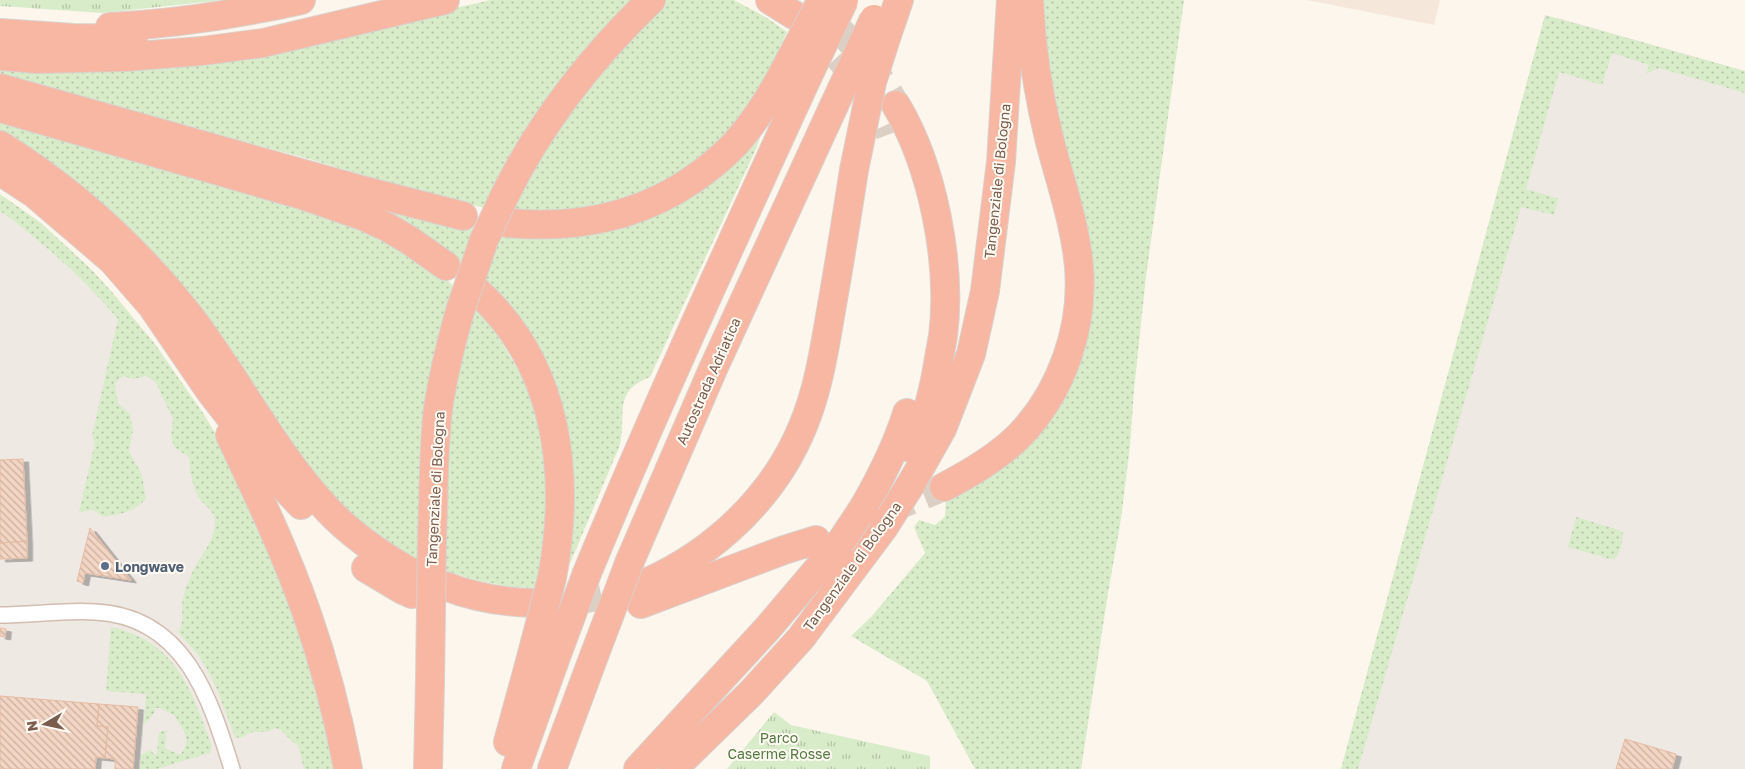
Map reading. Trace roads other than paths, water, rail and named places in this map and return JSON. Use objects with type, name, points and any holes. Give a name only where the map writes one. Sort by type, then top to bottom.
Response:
[{"type":"highway","points":[[0,31],[122,27],[179,22],[254,11],[301,0]]},
{"type":"highway","points":[[0,31],[73,38],[151,38],[224,31],[366,0]]},
{"type":"highway","points":[[0,56],[38,59],[124,57],[202,51],[263,43],[445,0]]},
{"type":"highway","name":"Tangenziale di Bologna","points":[[428,769],[435,442],[445,368],[469,301],[478,255],[505,210],[518,168],[562,101],[591,63],[651,0]]},
{"type":"highway","points":[[770,0],[794,15]]},
{"type":"highway","points":[[501,769],[540,667],[587,573],[799,69],[822,0]]},
{"type":"highway","points":[[505,210],[535,226],[591,221],[630,212],[679,189],[710,168],[735,144],[799,69],[844,0]]},
{"type":"highway","points":[[838,548],[784,550],[644,594],[730,529],[755,504],[787,459],[803,426],[814,395],[825,346],[854,170],[872,82],[881,18],[899,0]]},
{"type":"highway","name":"Tangenziale di Bologna","points":[[901,490],[942,429],[968,362],[985,291],[1001,162],[1011,0]]},
{"type":"highway","points":[[944,487],[962,478],[992,458],[1019,436],[1039,411],[1056,385],[1068,356],[1076,325],[1080,292],[1079,265],[1065,194],[1049,138],[1036,75],[1029,0]]},
{"type":"highway","name":"Autostrada Adriatica","points":[[552,769],[630,561],[713,370],[832,110],[881,18]]},
{"type":"highway","points":[[0,88],[354,188],[463,216]]},
{"type":"highway","points":[[638,769],[689,711],[767,629],[838,548],[873,522],[901,490],[925,421],[934,386],[943,334],[944,300],[938,226],[928,181],[918,149],[896,105]]},
{"type":"highway","points":[[0,108],[302,195],[363,216],[402,236],[446,266]]},
{"type":"highway","points":[[873,522],[882,475],[903,429],[918,379],[925,325],[926,286],[919,220],[912,189],[890,134]]},
{"type":"highway","points":[[0,145],[66,190],[126,244],[189,315],[290,463],[326,509],[413,584],[403,590],[370,570],[329,536],[287,490],[210,391],[152,306],[112,260],[35,194],[0,171]]},
{"type":"highway","points":[[469,301],[502,317],[529,357],[543,390],[554,426],[560,472],[558,545],[540,667],[516,769]]},
{"type":"highway","points":[[210,391],[270,518],[306,610],[334,701],[348,769]]},
{"type":"highway","name":"Tangenziale di Bologna","points":[[673,769],[752,692],[801,638],[838,548]]},
{"type":"highway","points":[[445,596],[510,602],[531,612]]},
{"type":"street","points":[[0,615],[106,613],[138,622],[159,634],[185,658],[198,678],[232,769]]},
{"type":"tunnel","points":[[805,0],[833,24],[867,60],[896,105]]},
{"type":"tunnel","points":[[808,27],[844,63],[866,90],[890,134]]},
{"type":"tunnel","points":[[885,511],[944,487]]},
{"type":"tunnel","points":[[532,603],[586,599],[639,586]]},
{"type":"place","name":"Longwave","points":[[105,566]]},
{"type":"park label","name":"Parco Caserme Rosse","points":[[779,746]]}]
